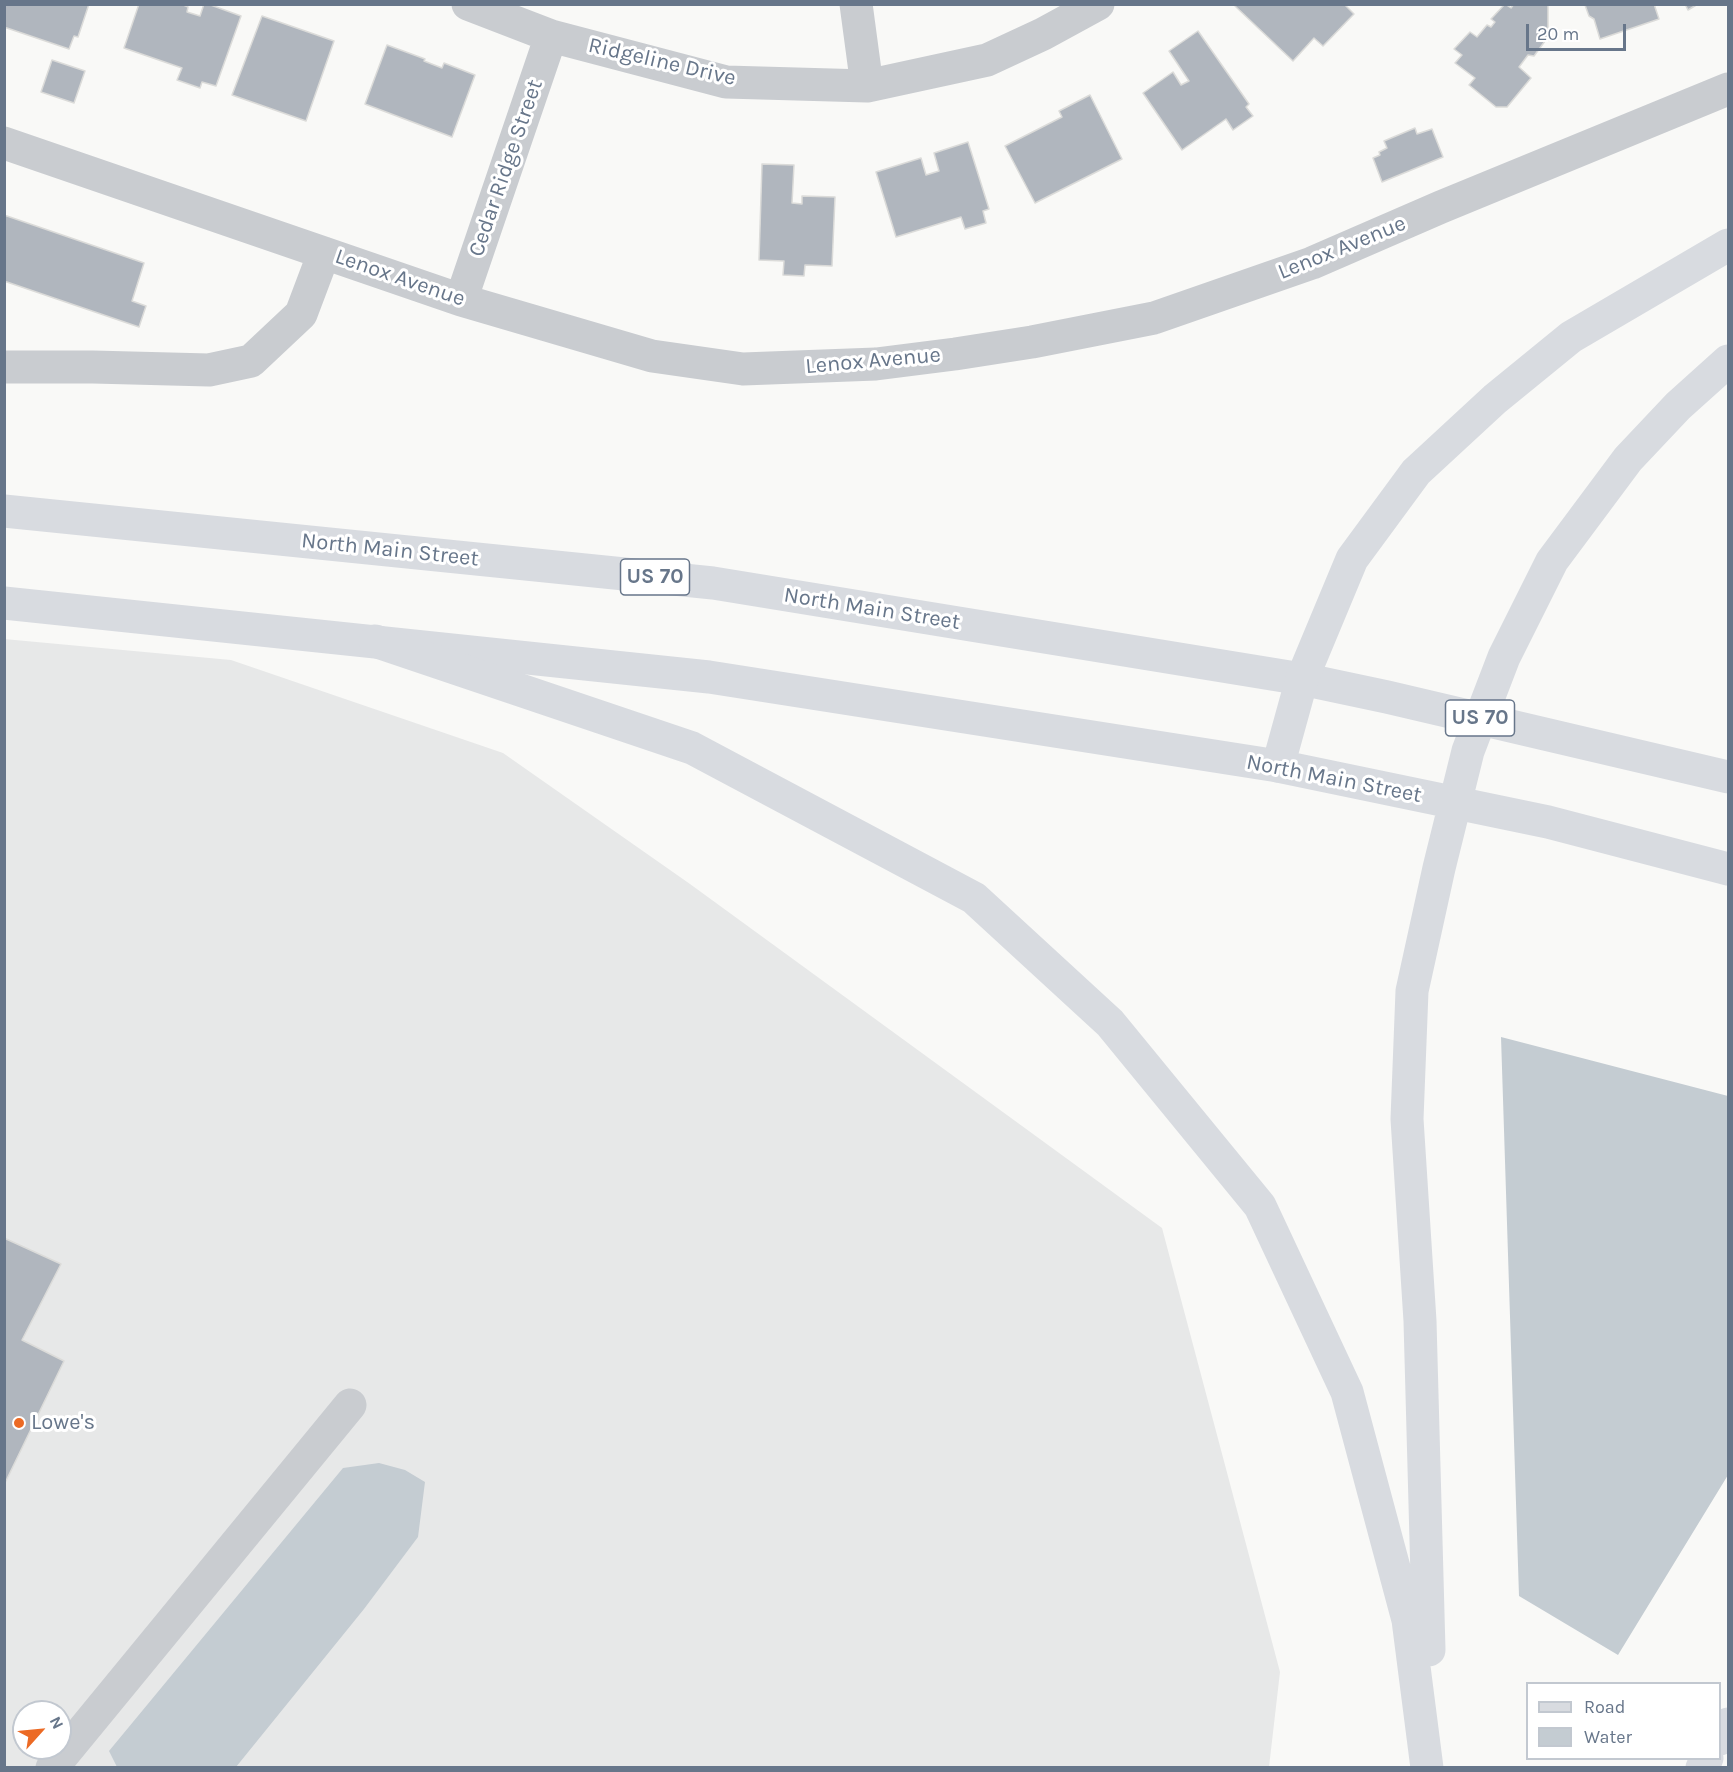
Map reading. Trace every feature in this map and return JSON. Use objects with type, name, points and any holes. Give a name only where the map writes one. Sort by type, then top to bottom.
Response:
[{"type":"main road","points":[[1278,766],[1302,679],[1353,559],[1416,472],[1495,399],[1571,337],[1728,245]]},
{"type":"main road","points":[[1429,1767],[1428,1600],[1420,1321],[1407,1119],[1412,991],[1468,751],[1504,657],[1552,561],[1628,459],[1678,406],[1728,361]]},
{"type":"main road","name":"North Main Street","points":[[4,511],[713,583],[1302,679],[1728,777]]},
{"type":"main road","name":"North Main Street","points":[[4,603],[709,677],[1278,766],[1548,822],[1728,868]]},
{"type":"main road","points":[[375,641],[692,748],[974,898],[1110,1023],[1260,1206],[1347,1392],[1408,1620],[1429,1767]]},
{"type":"street","name":"Ridgeline Drive","points":[[468,4],[551,36],[726,82],[867,86],[987,60],[1043,34],[1098,4]]},
{"type":"street","points":[[856,4],[867,86]]},
{"type":"street","name":"Cedar Ridge Street","points":[[461,300],[551,36]]},
{"type":"street","name":"Lenox Avenue","points":[[4,143],[461,300],[652,356],[743,369],[876,363],[1032,342],[1154,318],[1312,263],[1441,207],[1728,89]]},
{"type":"street","points":[[4,367],[209,370],[251,361],[301,314],[324,253]]},
{"type":"street","points":[[52,1767],[350,1405]]},
{"type":"shaded area","points":[[4,639],[231,660],[503,753],[690,884],[1162,1228],[1280,1672],[1269,1767],[5,1767]]},
{"type":"water","points":[[1501,1037],[1728,1096],[1728,1475],[1618,1655],[1519,1596]]},
{"type":"water","points":[[379,1463],[405,1470],[425,1482],[418,1537],[364,1609],[236,1767],[117,1767],[109,1751],[343,1468]]},
{"type":"building","points":[[4,4],[89,4],[78,37],[74,36],[69,49],[4,27]]},
{"type":"building","points":[[139,4],[181,4],[188,7],[187,12],[200,16],[204,4],[208,4],[241,16],[216,86],[202,82],[200,88],[177,80],[182,68],[124,48]]},
{"type":"building","points":[[1237,4],[1344,4],[1354,14],[1323,46],[1314,38],[1293,61],[1235,6]]},
{"type":"building","points":[[1505,4],[1511,8],[1514,4],[1548,4],[1548,37],[1534,56],[1528,55],[1519,67],[1531,78],[1507,107],[1496,107],[1469,85],[1475,78],[1455,63],[1462,55],[1454,49],[1470,32],[1477,37],[1487,25],[1491,27],[1495,22],[1491,19]]},
{"type":"building","points":[[1654,4],[1659,19],[1600,39],[1594,19],[1589,16],[1585,5]]},
{"type":"building","points":[[1685,4],[1698,4],[1688,10]]},
{"type":"building","points":[[262,16],[334,41],[306,121],[232,95]]},
{"type":"building","points":[[1198,31],[1249,104],[1246,107],[1253,116],[1233,130],[1226,119],[1182,150],[1143,93],[1173,72],[1181,85],[1189,81],[1169,51]]},
{"type":"building","points":[[387,45],[442,68],[444,63],[475,75],[452,137],[365,104]]},
{"type":"building","points":[[52,60],[85,71],[74,103],[41,92]]},
{"type":"building","points":[[1090,95],[1122,159],[1035,203],[1005,146],[1062,117],[1059,111]]},
{"type":"building","points":[[1415,128],[1417,134],[1432,129],[1443,157],[1382,182],[1373,158],[1387,148],[1384,141]]},
{"type":"building","points":[[968,142],[989,209],[983,211],[986,223],[965,229],[961,217],[896,237],[876,172],[921,158],[926,175],[939,171],[934,153]]},
{"type":"building","points":[[762,164],[794,165],[792,203],[802,204],[802,196],[835,197],[832,266],[805,265],[804,276],[783,275],[784,261],[759,260]]},
{"type":"building","points":[[4,215],[144,263],[132,301],[146,306],[139,327],[4,281]]},
{"type":"building","name":"Lowe's","points":[[4,1238],[61,1264],[22,1340],[64,1361],[4,1485]]},
{"type":"place","name":"Lowe's","points":[[19,1423]]}]
